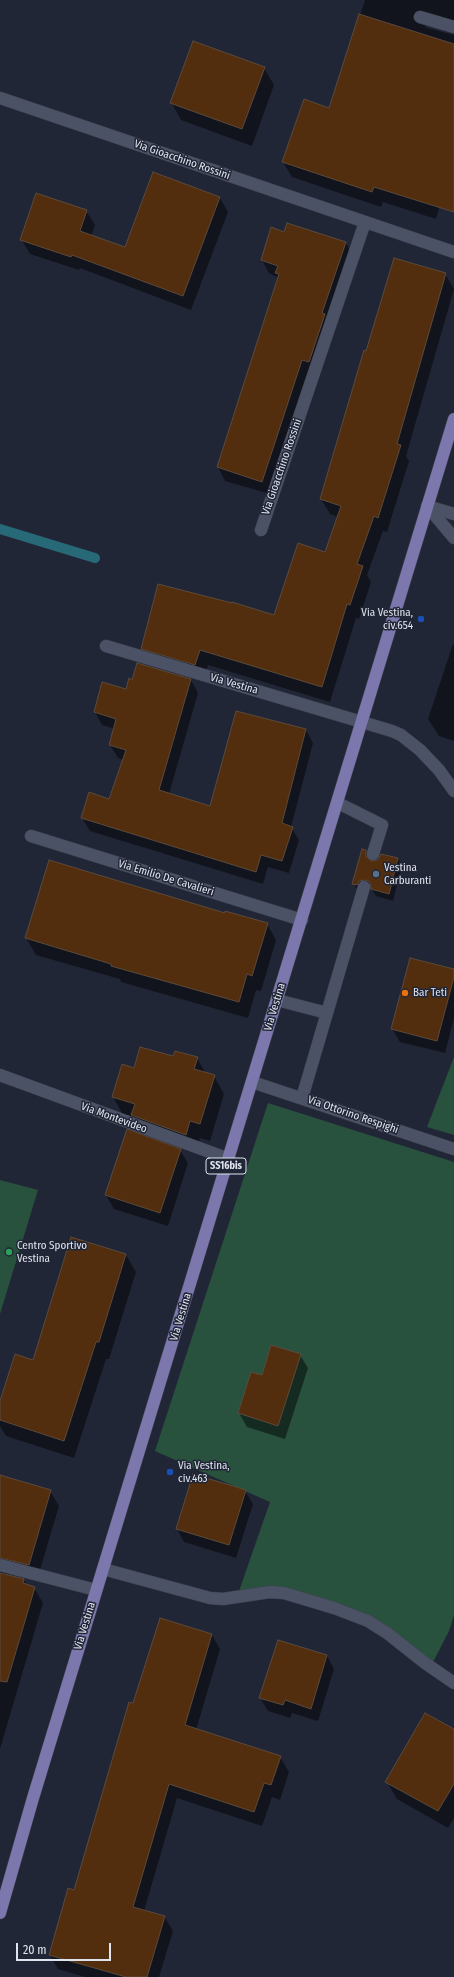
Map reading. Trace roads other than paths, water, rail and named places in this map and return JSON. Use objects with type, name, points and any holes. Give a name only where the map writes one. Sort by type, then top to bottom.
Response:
[{"type":"main road","name":"Via Vestina","points":[[0,1912],[96,1590],[338,803],[454,419]]},
{"type":"street","points":[[420,17],[454,27]]},
{"type":"street","name":"Via Gioacchino Rossini","points":[[0,98],[454,252]]},
{"type":"street","name":"Via Gioacchino Rossini","points":[[261,530],[365,222]]},
{"type":"street","points":[[427,506],[454,514]]},
{"type":"street","points":[[427,506],[454,538]]},
{"type":"street","name":"Via Vestina","points":[[106,646],[362,722]]},
{"type":"street","points":[[362,722],[387,729],[408,740],[430,760],[454,791]]},
{"type":"street","points":[[338,803],[382,825],[373,854]]},
{"type":"street","name":"Via Emilio De Cavalieri","points":[[31,836],[302,920]]},
{"type":"street","points":[[302,1098],[364,887]]},
{"type":"street","points":[[277,1000],[327,1013]]},
{"type":"street","name":"Via Montevideo","points":[[0,1075],[228,1159]]},
{"type":"street","name":"Via Ottorino Respighi","points":[[252,1082],[454,1149]]},
{"type":"street","points":[[0,1565],[96,1590]]},
{"type":"street","points":[[103,1568],[210,1598],[223,1599],[270,1592],[284,1593],[334,1608],[368,1621],[387,1633],[424,1663],[454,1683]]},
{"type":"waterway","points":[[0,529],[95,558]]},
{"type":"place","name":"Via Vestina, civ.654","points":[[421,619]]},
{"type":"place","name":"Vestina Carburanti","points":[[376,874]]},
{"type":"place","name":"Bar Teti","points":[[405,993]]},
{"type":"place","name":"Centro Sportivo Vestina","points":[[9,1252]]},
{"type":"place","name":"Via Vestina, civ.463","points":[[170,1472]]}]
